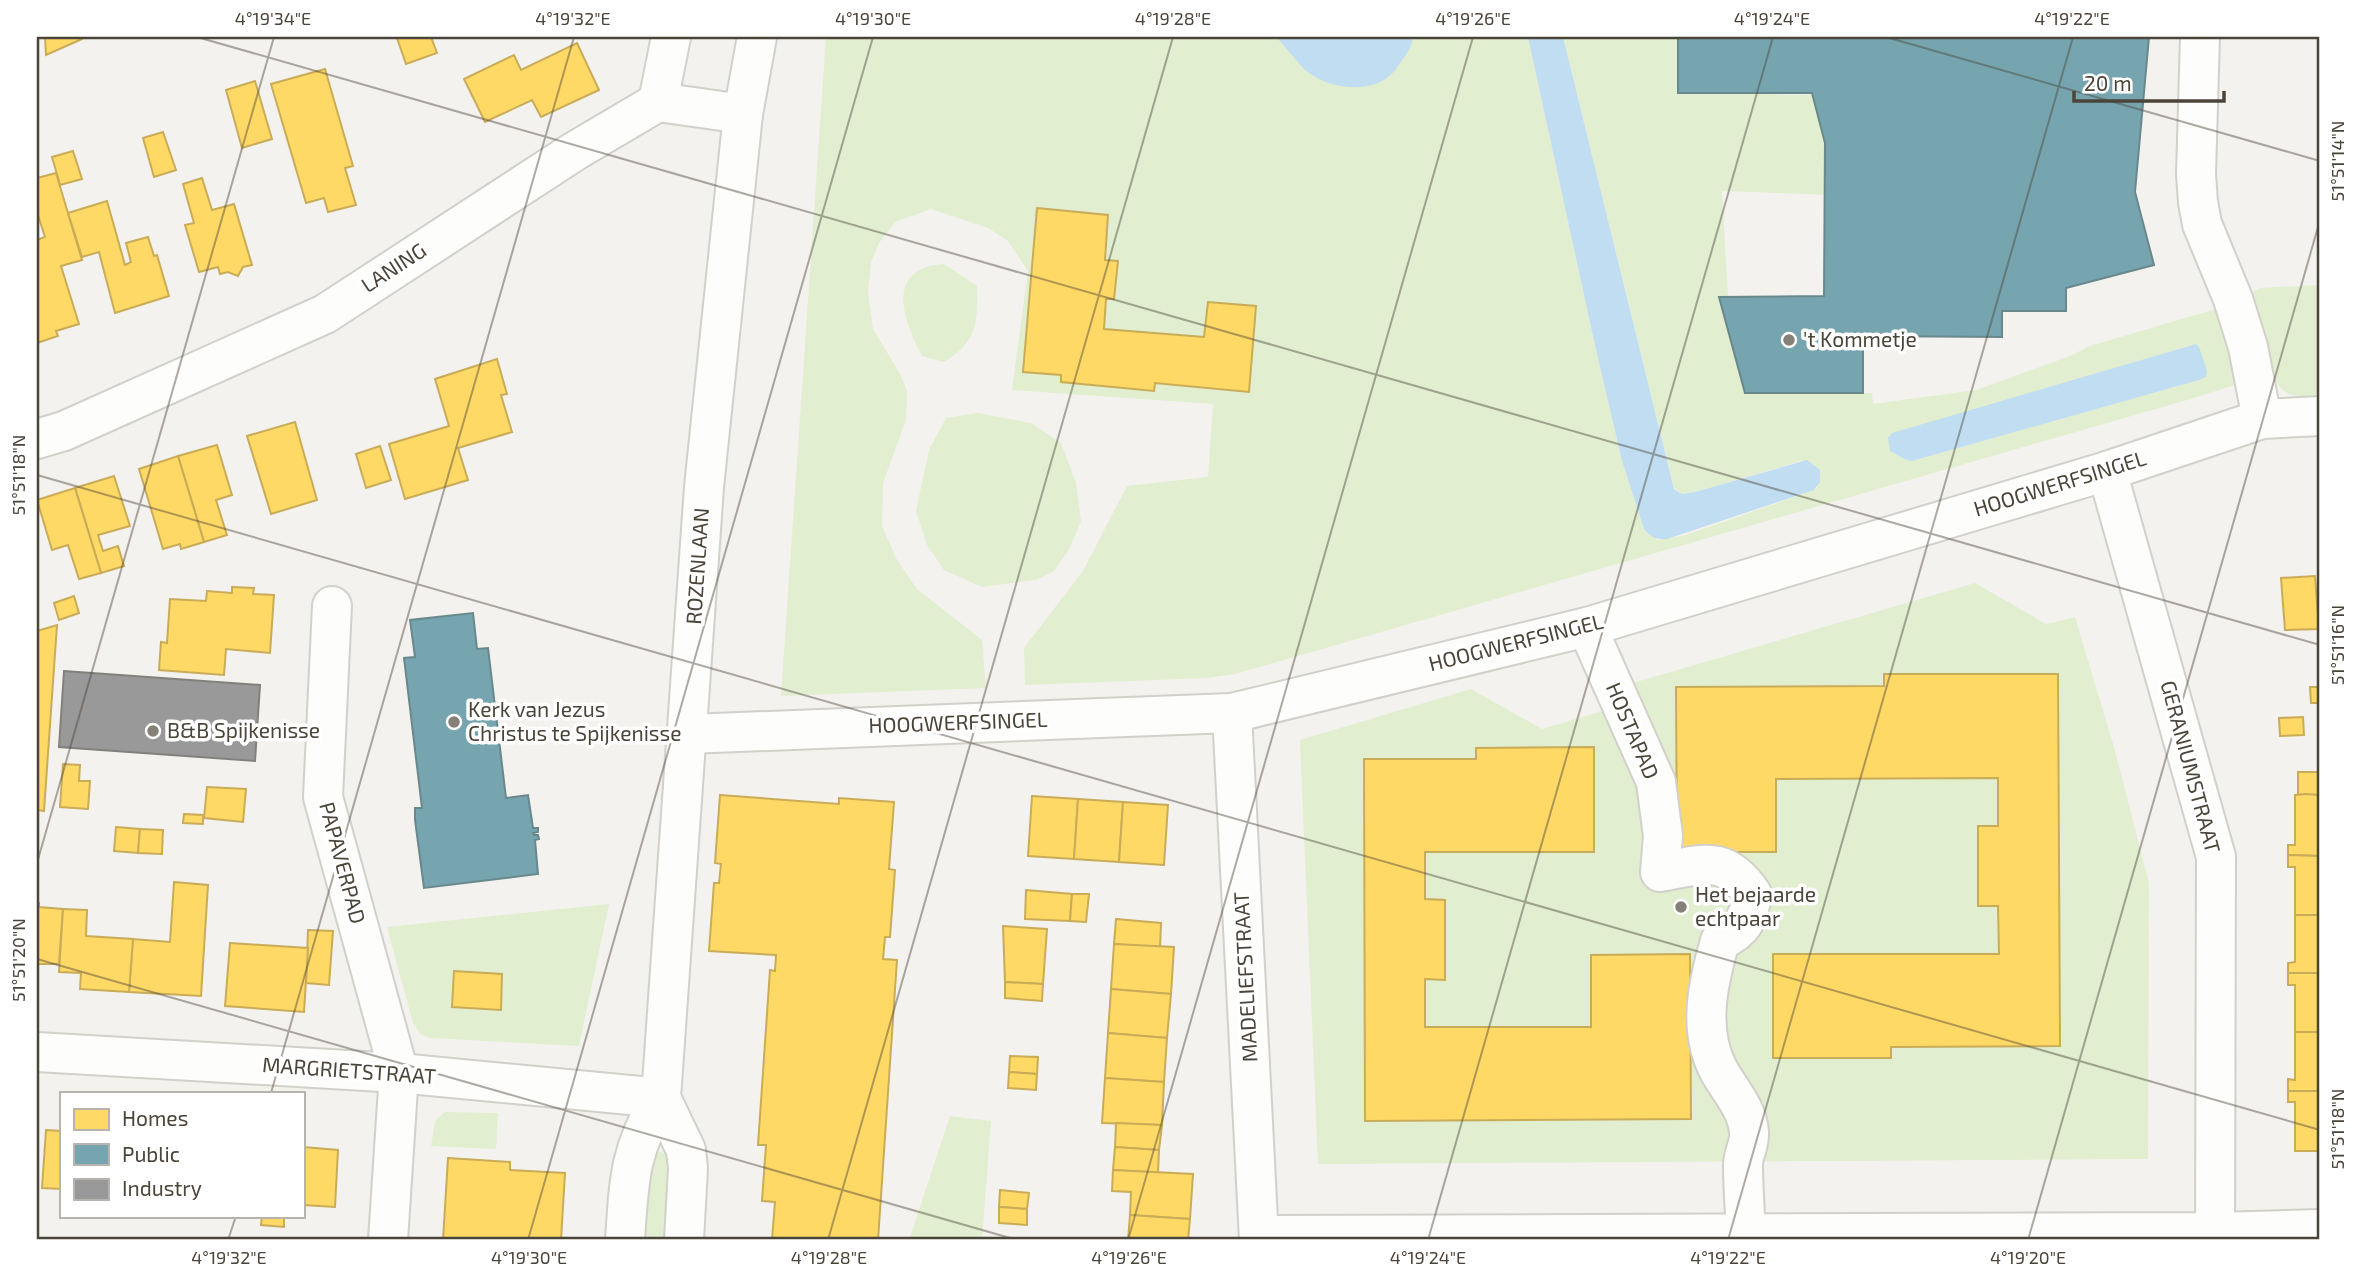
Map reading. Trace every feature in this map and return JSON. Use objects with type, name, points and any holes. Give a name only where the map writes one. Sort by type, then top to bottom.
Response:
[{"type":"street","points":[[671,37],[658,102],[743,114]]},
{"type":"street","name":"ROZENLAAN","points":[[625,1240],[630,1175],[637,1145],[661,1098],[704,487],[743,114],[757,37]]},
{"type":"street","points":[[2200,37],[2197,202],[2202,224],[2233,299],[2248,347],[2262,419]]},
{"type":"street","name":"LANING","points":[[37,439],[64,431],[325,314],[575,151],[658,102]]},
{"type":"street","name":"HOOGWERFSINGEL","points":[[688,734],[1232,713],[1587,627],[2107,471],[2262,419],[2320,416]]},
{"type":"street","name":"GERANIUMSTRAAT","points":[[2107,471],[2217,857],[2215,1236]]},
{"type":"street","name":"PAPAVERPAD","points":[[332,606],[323,797],[399,1073],[388,1240]]},
{"type":"street","name":"HOSTAPAD","points":[[1587,627],[1656,782],[1663,836],[1660,872],[1714,863],[1741,878],[1752,894],[1749,917],[1735,934],[1720,941],[1709,981],[1706,1012],[1709,1042],[1718,1069],[1742,1108],[1749,1134],[1743,1161],[1761,1236]]},
{"type":"street","name":"MADELIEFSTRAAT","points":[[1232,713],[1259,1238]]},
{"type":"street","name":"MARGRIETSTRAAT","points":[[37,1052],[399,1073],[661,1098]]},
{"type":"street","name":"ROZENLAAN","points":[[661,1098],[686,1150],[688,1168],[684,1240]]},
{"type":"street","points":[[1259,1238],[2215,1236],[2320,1229]]},
{"type":"green space","points":[[826,37],[1276,37],[1307,71],[1413,41],[1413,37],[1528,37],[1622,461],[1644,529],[1658,540],[1686,535],[1817,488],[1812,463],[1801,461],[1695,492],[1682,494],[1674,488],[1563,37],[1687,37],[1688,93],[1812,95],[1833,143],[1833,195],[1722,191],[1728,297],[1755,393],[1872,393],[1873,404],[1976,390],[2070,356],[2090,346],[2219,308],[2238,380],[2235,385],[2187,400],[1235,674],[1207,678],[1025,685],[1024,648],[1083,571],[1127,486],[1208,477],[1213,404],[1012,390],[1028,271],[1008,241],[988,228],[931,209],[895,222],[879,243],[871,262],[868,292],[873,329],[899,372],[907,391],[906,420],[883,483],[882,526],[897,560],[917,589],[982,640],[986,688],[781,696]],"holes":[[[2192,345],[2199,380],[1912,461],[1890,451],[2098,373]]]},
{"type":"green space","points":[[944,264],[977,286],[977,299],[976,321],[969,339],[944,362],[922,356],[909,327],[903,298],[906,285],[913,275],[925,268]]},
{"type":"green space","points":[[2320,285],[2320,396],[2296,396],[2283,390],[2273,373],[2250,293],[2260,288]]},
{"type":"green space","points":[[977,413],[1031,423],[1061,443],[1076,483],[1081,521],[1069,550],[1054,571],[1036,580],[982,587],[944,570],[927,545],[916,511],[929,450],[946,418]]},
{"type":"green space","points":[[1975,583],[2046,624],[2075,617],[2114,747],[2149,883],[2148,1159],[1318,1164],[1300,740],[1471,689],[1542,729],[1637,701],[1633,683]]},
{"type":"green space","points":[[609,904],[579,1046],[430,1038],[420,1034],[413,1023],[387,927]]},
{"type":"green space","points":[[445,1112],[498,1113],[496,1149],[431,1146],[435,1121]]},
{"type":"green space","points":[[950,1116],[991,1121],[982,1240],[909,1240]]},
{"type":"green space","points":[[654,1153],[668,1155],[672,1240],[640,1240],[644,1178]]},
{"type":"water","points":[[1276,37],[1413,37],[1406,54],[1386,78],[1376,84],[1351,87],[1339,86],[1315,77],[1305,70]]},
{"type":"water","points":[[1528,37],[1563,37],[1674,489],[1682,494],[1695,492],[1807,460],[1820,470],[1820,482],[1814,490],[1667,539],[1654,537],[1644,529],[1622,461]]},
{"type":"water","points":[[2196,344],[2207,371],[2206,377],[2199,380],[1912,461],[1890,451],[1888,438],[1892,433]]},
{"type":"building: Homes","points":[[45,37],[82,37],[82,39],[46,55]]},
{"type":"building: Homes","points":[[431,37],[437,53],[406,64],[397,38]]},
{"type":"building: Homes","points":[[577,43],[599,90],[541,117],[532,100],[485,122],[464,79],[514,55],[521,70]]},
{"type":"building: Homes","points":[[325,69],[353,166],[345,168],[356,205],[328,212],[324,198],[306,203],[271,84]]},
{"type":"building: Homes","points":[[255,81],[272,139],[242,148],[226,90]]},
{"type":"building: Homes","points":[[163,132],[176,170],[154,177],[143,138]]},
{"type":"building: Homes","points":[[73,151],[82,179],[60,185],[52,157]]},
{"type":"building: Homes","points":[[56,173],[82,260],[61,266],[79,324],[56,331],[58,336],[37,343],[37,240],[45,237],[37,212],[37,178]]},
{"type":"building: Homes","points":[[202,178],[212,210],[234,204],[252,265],[243,267],[238,276],[228,272],[220,274],[218,267],[199,272],[185,225],[194,223],[183,184]]},
{"type":"building: Homes","points":[[107,201],[125,265],[131,262],[126,243],[148,237],[154,256],[157,255],[169,296],[115,313],[99,252],[82,257],[68,213]]},
{"type":"building: Homes","points":[[1037,208],[1108,215],[1105,260],[1118,261],[1114,299],[1106,299],[1104,329],[1204,337],[1208,302],[1256,306],[1249,392],[1155,383],[1154,391],[1061,382],[1061,375],[1023,372]]},
{"type":"building: Homes","points":[[497,359],[507,394],[501,395],[512,432],[458,448],[468,480],[405,499],[389,444],[449,426],[435,379]]},
{"type":"building: Homes","points":[[295,422],[317,500],[271,514],[247,436]]},
{"type":"building: Homes","points":[[217,445],[232,495],[216,500],[227,535],[204,542],[178,456]]},
{"type":"building: Homes","points":[[380,446],[391,480],[366,488],[356,454]]},
{"type":"building: Homes","points":[[178,456],[204,542],[181,549],[180,544],[163,549],[139,469]]},
{"type":"building: Homes","points":[[114,476],[130,526],[98,535],[103,551],[118,546],[124,566],[101,573],[75,488]]},
{"type":"building: Homes","points":[[75,488],[101,573],[79,579],[68,545],[52,550],[37,500]]},
{"type":"building: Homes","points":[[2315,576],[2319,629],[2285,630],[2281,578]]},
{"type":"building: Homes","points":[[232,587],[254,588],[253,594],[274,595],[270,653],[226,649],[224,675],[159,670],[161,642],[167,643],[170,599],[206,601],[207,591],[232,593]]},
{"type":"building: Homes","points":[[74,596],[79,613],[59,620],[54,603]]},
{"type":"building: Homes","points":[[57,625],[44,811],[37,810],[37,631]]},
{"type":"building: Homes","points":[[1884,674],[2058,674],[2060,1046],[1891,1047],[1891,1058],[1773,1058],[1773,954],[1999,954],[1998,906],[1978,906],[1978,826],[1998,826],[1998,778],[1776,779],[1776,852],[1677,852],[1676,687],[1884,686]]},
{"type":"building: Homes","points":[[2310,687],[2320,687],[2320,703],[2311,703]]},
{"type":"building: Homes","points":[[2303,717],[2304,735],[2280,736],[2279,718]]},
{"type":"building: Homes","points":[[1594,747],[1594,852],[1425,852],[1425,899],[1445,900],[1445,980],[1425,979],[1425,1027],[1591,1027],[1591,955],[1690,954],[1691,1119],[1365,1121],[1364,759],[1476,759],[1476,748]]},
{"type":"building: Homes","points":[[63,764],[80,765],[79,781],[90,781],[88,809],[60,807]]},
{"type":"building: Homes","points":[[2298,772],[2320,772],[2320,795],[2298,795]]},
{"type":"building: Homes","points":[[207,787],[246,789],[243,822],[204,818]]},
{"type":"building: Homes","points":[[720,795],[839,804],[839,798],[894,802],[889,869],[895,870],[890,937],[885,937],[883,959],[897,960],[878,1240],[772,1240],[775,1202],[762,1201],[766,1145],[758,1145],[770,970],[775,971],[776,955],[709,951],[714,883],[719,883],[721,864],[715,863]]},
{"type":"building: Homes","points":[[2295,795],[2320,795],[2320,856],[2288,855],[2288,845],[2295,845]]},
{"type":"building: Homes","points":[[1032,796],[1078,799],[1074,859],[1028,856]]},
{"type":"building: Homes","points":[[1078,799],[1123,802],[1119,862],[1074,859]]},
{"type":"building: Homes","points":[[1123,802],[1168,805],[1164,865],[1119,862]]},
{"type":"building: Homes","points":[[184,814],[203,815],[203,824],[183,823]]},
{"type":"building: Homes","points":[[116,827],[140,829],[138,853],[114,851]]},
{"type":"building: Homes","points":[[140,829],[163,830],[162,854],[138,853]]},
{"type":"building: Homes","points":[[2288,855],[2320,856],[2320,915],[2295,915],[2295,867],[2288,867]]},
{"type":"building: Homes","points":[[174,882],[208,885],[201,996],[129,992],[133,939],[170,942]]},
{"type":"building: Homes","points":[[1026,890],[1072,894],[1070,921],[1025,919]]},
{"type":"building: Homes","points":[[1072,894],[1089,894],[1086,922],[1070,921]]},
{"type":"building: Homes","points":[[37,903],[39,907],[63,909],[59,964],[37,964]]},
{"type":"building: Homes","points":[[63,909],[87,910],[86,936],[133,939],[129,992],[80,989],[81,973],[59,972]]},
{"type":"building: Homes","points":[[2295,915],[2320,915],[2320,973],[2288,973],[2288,963],[2295,962]]},
{"type":"building: Homes","points":[[1116,919],[1161,923],[1160,948],[1114,944]]},
{"type":"building: Homes","points":[[1003,926],[1047,929],[1043,984],[1005,982]]},
{"type":"building: Homes","points":[[308,930],[333,931],[329,985],[306,983]]},
{"type":"building: Homes","points":[[230,943],[308,948],[304,1012],[225,1006]]},
{"type":"building: Homes","points":[[1114,944],[1174,947],[1171,994],[1111,989]]},
{"type":"building: Homes","points":[[454,971],[502,974],[501,1010],[452,1007]]},
{"type":"building: Homes","points":[[2288,973],[2320,973],[2320,1032],[2295,1032],[2295,985],[2288,985]]},
{"type":"building: Homes","points":[[1005,982],[1043,984],[1042,1001],[1005,998]]},
{"type":"building: Homes","points":[[1111,989],[1171,994],[1167,1038],[1108,1033]]},
{"type":"building: Homes","points":[[2295,1032],[2320,1032],[2320,1091],[2288,1091],[2288,1079],[2295,1080]]},
{"type":"building: Homes","points":[[1108,1033],[1167,1038],[1164,1082],[1105,1078]]},
{"type":"building: Homes","points":[[1010,1056],[1038,1057],[1037,1074],[1009,1072]]},
{"type":"building: Homes","points":[[1009,1072],[1037,1074],[1036,1090],[1008,1088]]},
{"type":"building: Homes","points":[[1105,1078],[1164,1082],[1162,1125],[1102,1123]]},
{"type":"building: Homes","points":[[2288,1091],[2320,1091],[2320,1151],[2295,1151],[2295,1102],[2288,1102]]},
{"type":"building: Homes","points":[[1116,1123],[1162,1125],[1159,1150],[1115,1147]]},
{"type":"building: Homes","points":[[46,1130],[60,1131],[60,1189],[42,1188]]},
{"type":"building: Homes","points":[[304,1147],[338,1150],[335,1207],[304,1205]]},
{"type":"building: Homes","points":[[1115,1147],[1159,1150],[1158,1173],[1113,1170]]},
{"type":"building: Homes","points":[[448,1158],[510,1162],[510,1170],[565,1173],[561,1240],[443,1240]]},
{"type":"building: Homes","points":[[1113,1170],[1193,1174],[1190,1219],[1130,1215],[1131,1192],[1112,1191]]},
{"type":"building: Homes","points":[[1000,1190],[1029,1193],[1027,1209],[999,1207]]},
{"type":"building: Homes","points":[[999,1207],[1027,1209],[1027,1225],[999,1223]]},
{"type":"building: Homes","points":[[1130,1215],[1190,1219],[1188,1240],[1128,1240]]},
{"type":"building: Homes","points":[[262,1218],[284,1218],[284,1227],[261,1225]]},
{"type":"building: Public","points":[[1678,37],[2149,37],[2135,192],[2154,265],[2066,288],[2066,311],[2002,311],[2002,337],[1863,336],[1863,393],[1745,393],[1719,297],[1824,296],[1825,143],[1812,93],[1678,93]]},
{"type":"building: Public","name":"Kerk van Jezus Christus te Spijkenisse","points":[[473,613],[477,649],[488,648],[506,798],[528,795],[533,828],[538,828],[538,832],[533,833],[538,835],[539,839],[535,840],[538,874],[424,888],[415,820],[415,808],[422,808],[404,658],[415,657],[410,620]]},
{"type":"building: Industry","points":[[64,671],[260,685],[255,761],[59,747]]},
{"type":"place","name":"'t Kommetje","points":[[1789,340]]},
{"type":"place","name":"Kerk van Jezus Christus te Spijkenisse","points":[[454,722]]},
{"type":"place","name":"B&B Spijkenisse","points":[[153,731]]},
{"type":"place","name":"Het bejaarde echtpaar","points":[[1681,907]]}]
